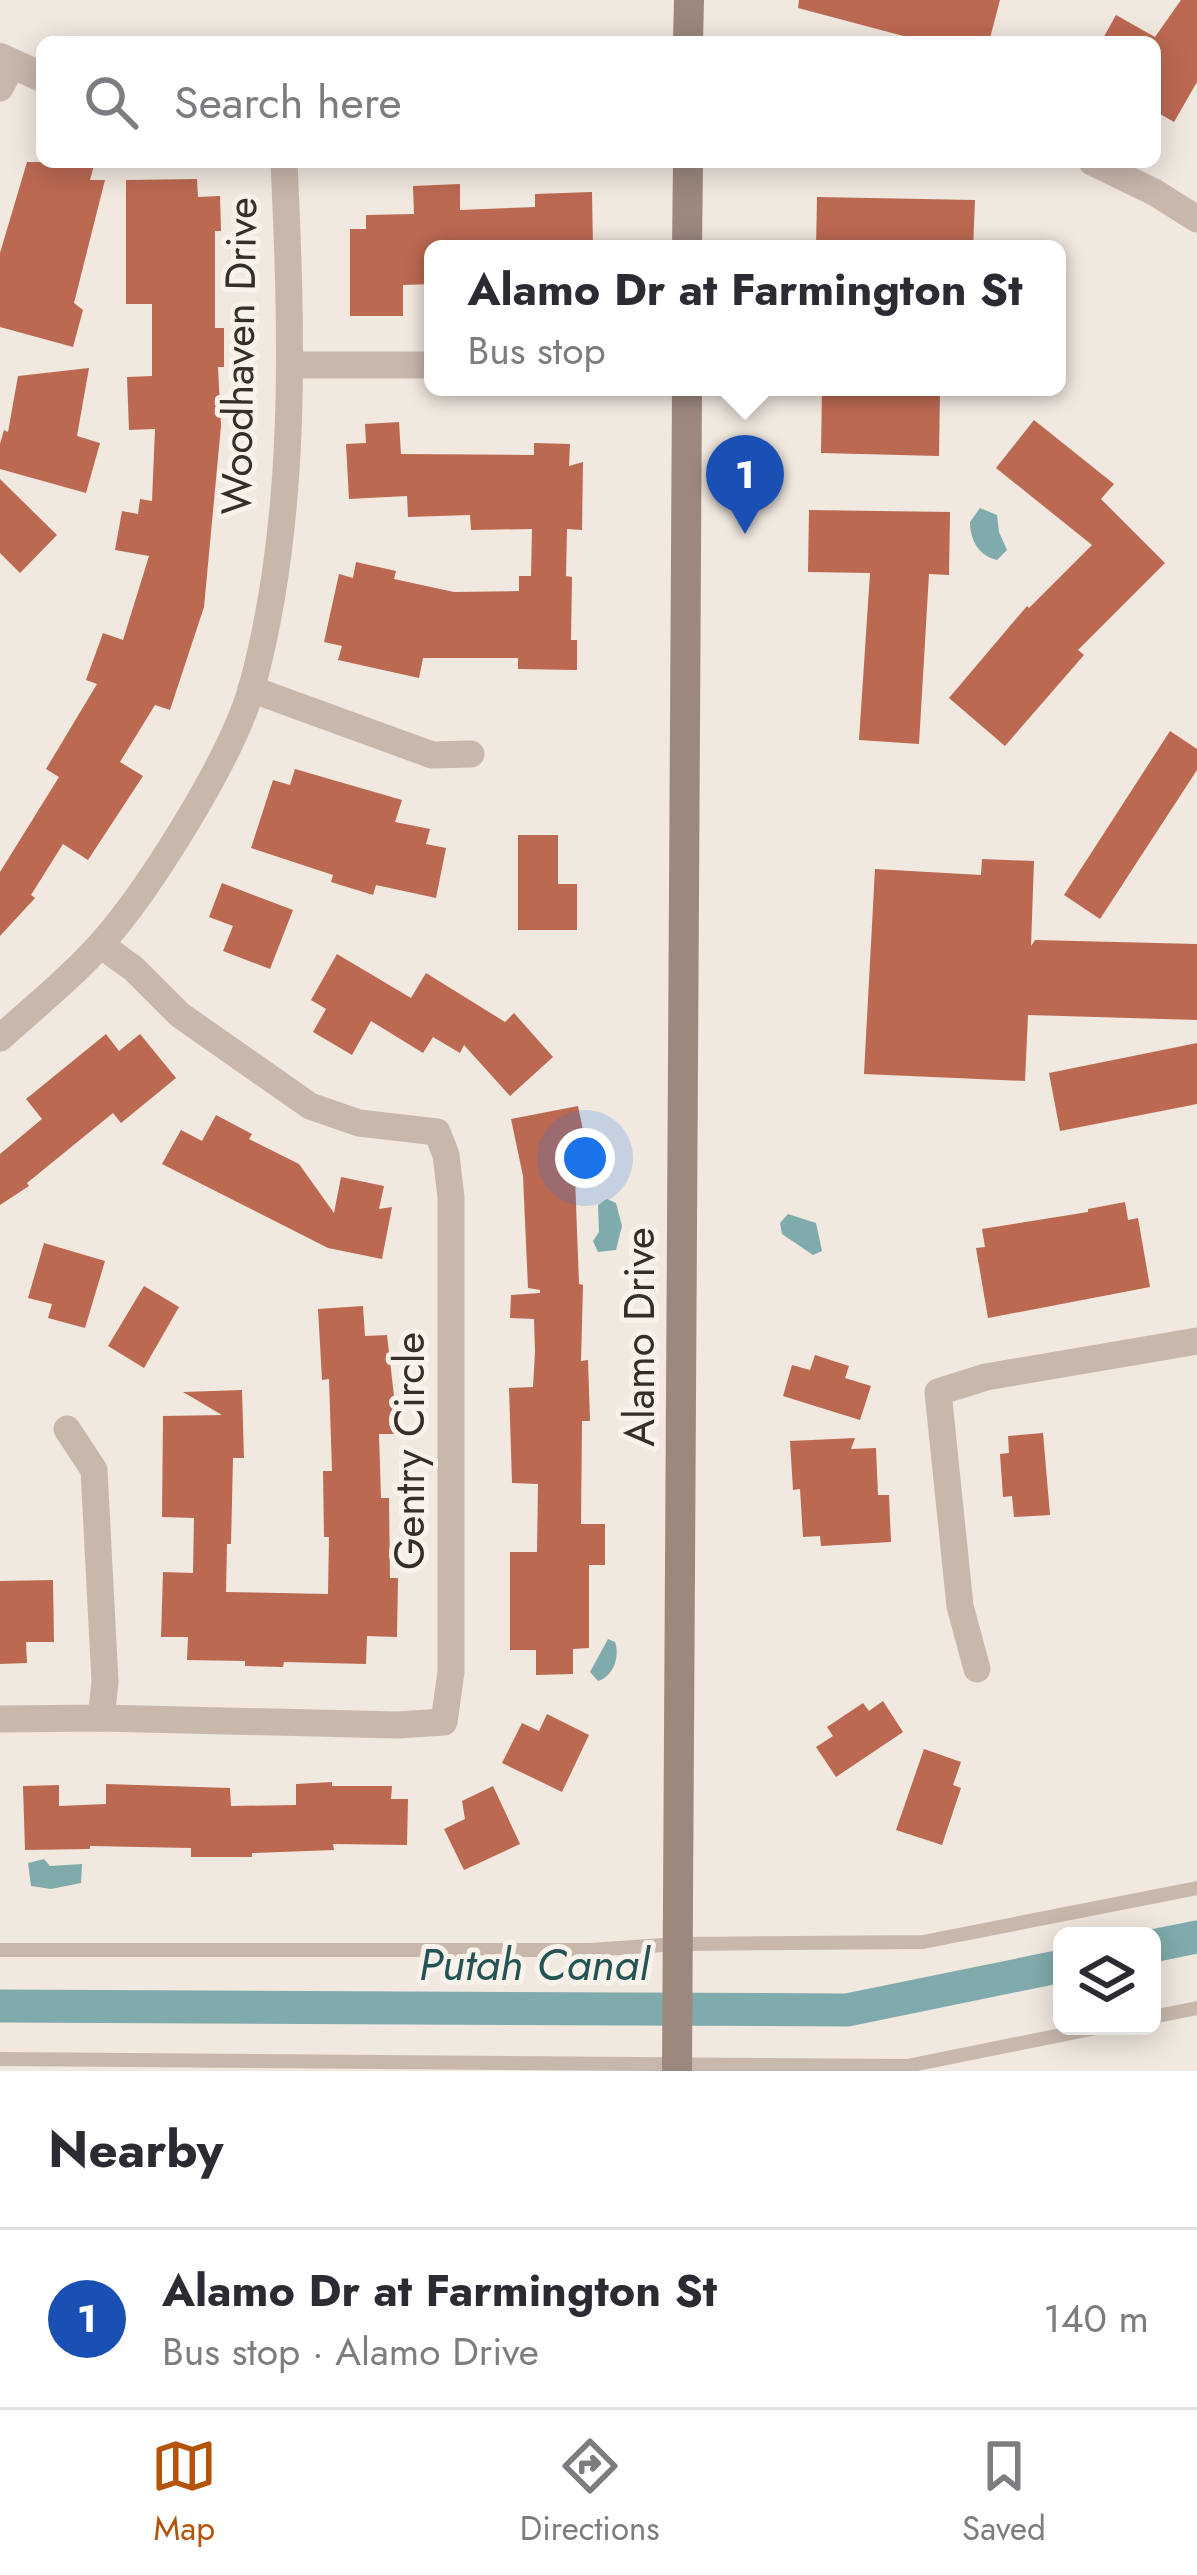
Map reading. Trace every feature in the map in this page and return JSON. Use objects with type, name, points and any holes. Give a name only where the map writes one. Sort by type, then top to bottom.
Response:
[{"type":"main road","points":[[688,0],[688,36]]},
{"type":"main road","points":[[687,240],[688,168]]},
{"type":"main road","name":"Alamo Drive","points":[[677,2069],[687,396]]},
{"type":"street","points":[[4,70],[36,76]]},
{"type":"street","name":"Woodhaven Drive","points":[[0,1038],[101,945],[185,822],[229,744],[251,689],[281,511],[290,365],[284,168]]},
{"type":"street","points":[[1104,168],[1197,218]]},
{"type":"street","points":[[290,365],[424,365]]},
{"type":"street","points":[[251,689],[432,755],[471,754]]},
{"type":"street","name":"Gentry Circle","points":[[0,1719],[444,1722],[451,1672],[451,1197],[446,1155],[437,1132],[359,1123],[310,1106],[180,1015],[134,969],[101,945]]},
{"type":"street","points":[[977,1669],[960,1606],[938,1392],[986,1377],[1197,1341]]},
{"type":"street","points":[[67,1430],[94,1470],[105,1682],[101,1718]]},
{"type":"lane","points":[[0,1950],[590,1950],[678,1955],[923,1942],[1197,1888]]},
{"type":"lane","points":[[1161,2015],[1197,2008]]},
{"type":"lane","points":[[0,2059],[677,2069],[772,2062],[907,2066],[1061,2035]]},
{"type":"water","points":[[980,508],[997,515],[1007,550],[997,560],[981,551],[972,535],[970,522]]},
{"type":"water","points":[[607,1199],[616,1203],[622,1226],[616,1250],[598,1252],[593,1241],[599,1232],[598,1205]]},
{"type":"water","points":[[788,1214],[816,1223],[822,1251],[813,1255],[782,1234],[780,1223]]},
{"type":"water","points":[[608,1639],[615,1642],[616,1659],[608,1675],[598,1681],[590,1672]]},
{"type":"water","points":[[44,1859],[50,1866],[82,1864],[81,1883],[51,1889],[31,1886],[28,1863]]},
{"type":"building","points":[[799,0],[1000,0],[991,36],[903,36],[798,8]]},
{"type":"building","points":[[1181,0],[1197,0],[1197,82],[1174,122],[1161,114],[1161,36],[1156,36]]},
{"type":"building","points":[[1116,15],[1153,36],[1104,36]]},
{"type":"building","points":[[27,162],[36,162],[36,168],[93,168],[90,180],[105,180],[74,303],[83,310],[73,347],[0,327],[0,253]]},
{"type":"building","points":[[197,179],[198,197],[220,196],[221,231],[215,231],[215,328],[224,328],[224,367],[218,367],[221,426],[204,607],[170,710],[155,705],[120,762],[143,776],[88,860],[63,844],[31,895],[35,898],[0,936],[0,872],[59,777],[46,769],[97,684],[86,680],[103,633],[123,640],[149,556],[115,550],[122,511],[138,514],[140,499],[152,501],[155,429],[129,430],[127,377],[152,376],[152,304],[126,304],[126,180]]},
{"type":"building","points":[[460,184],[460,210],[535,207],[535,194],[592,192],[593,240],[424,240],[424,284],[403,285],[403,316],[350,316],[350,229],[366,229],[366,215],[414,214],[413,186]]},
{"type":"building","points":[[817,197],[975,200],[973,240],[816,240]]},
{"type":"building","points":[[89,368],[77,436],[100,443],[86,493],[0,469],[0,444],[4,430],[8,432],[18,376]]},
{"type":"building","points":[[822,396],[940,396],[939,456],[821,453]]},
{"type":"building","points":[[1034,420],[1114,484],[1101,499],[1165,563],[1078,650],[1084,655],[1005,746],[949,698],[1027,606],[1092,545],[996,468]]},
{"type":"building","points":[[399,422],[401,454],[534,455],[534,443],[570,444],[569,466],[583,462],[582,530],[567,529],[566,576],[572,577],[571,640],[577,640],[577,670],[518,669],[518,658],[423,658],[419,678],[338,660],[342,646],[324,642],[339,574],[353,578],[356,562],[396,571],[394,579],[454,592],[519,591],[519,576],[531,576],[532,529],[471,530],[470,515],[408,517],[407,496],[349,499],[346,444],[366,443],[365,424]]},
{"type":"building","points":[[0,479],[57,535],[20,573],[0,553]]},
{"type":"building","points":[[809,510],[950,512],[949,575],[929,574],[919,744],[859,740],[870,573],[808,572]]},
{"type":"building","points":[[1170,731],[1197,749],[1197,770],[1100,919],[1064,895]]},
{"type":"building","points":[[295,769],[402,800],[395,822],[430,829],[426,844],[446,848],[436,898],[376,885],[373,895],[331,882],[333,875],[251,848],[273,780],[290,785]]},
{"type":"building","points":[[518,835],[558,835],[558,884],[577,884],[577,930],[518,930]]},
{"type":"building","points":[[982,859],[1034,861],[1031,946],[1035,940],[1197,944],[1197,1020],[1028,1015],[1025,1081],[864,1074],[875,869],[981,875]]},
{"type":"building","points":[[222,883],[293,910],[270,969],[223,951],[233,926],[209,917]]},
{"type":"building","points":[[337,954],[411,998],[426,973],[505,1022],[514,1013],[553,1057],[510,1096],[464,1045],[460,1053],[433,1037],[423,1053],[371,1021],[352,1055],[313,1032],[326,1009],[311,1000]]},
{"type":"building","points":[[106,1034],[119,1051],[140,1034],[176,1078],[121,1123],[113,1113],[0,1205],[0,1154],[42,1119],[26,1099]]},
{"type":"building","points":[[1197,1043],[1197,1104],[1060,1131],[1049,1073]]},
{"type":"building","points":[[578,1106],[592,1174],[575,1177],[579,1284],[583,1285],[581,1361],[588,1360],[590,1421],[582,1421],[581,1524],[605,1524],[605,1565],[589,1565],[589,1648],[573,1649],[573,1674],[536,1675],[536,1650],[510,1650],[510,1552],[537,1552],[538,1484],[512,1483],[509,1388],[533,1387],[535,1352],[534,1319],[510,1318],[511,1295],[540,1293],[528,1288],[523,1176],[511,1119]]},
{"type":"building","points":[[216,1115],[252,1134],[249,1139],[299,1164],[334,1213],[341,1177],[384,1186],[379,1209],[392,1207],[382,1259],[328,1248],[162,1164],[181,1130],[202,1141]]},
{"type":"building","points":[[1125,1202],[1128,1220],[1138,1218],[1150,1287],[988,1318],[976,1248],[985,1247],[982,1229]]},
{"type":"building","points":[[44,1243],[105,1261],[85,1328],[48,1318],[52,1304],[28,1298]]},
{"type":"building","points":[[144,1286],[179,1307],[144,1368],[108,1346]]},
{"type":"building","points":[[363,1306],[365,1336],[387,1335],[394,1396],[395,1434],[379,1434],[381,1498],[389,1498],[390,1578],[398,1578],[397,1637],[367,1636],[366,1664],[284,1662],[283,1667],[187,1660],[188,1637],[161,1637],[163,1572],[193,1573],[194,1518],[162,1517],[163,1416],[222,1415],[183,1392],[242,1390],[244,1458],[233,1458],[226,1592],[328,1594],[323,1471],[332,1471],[329,1379],[322,1380],[318,1309]]},
{"type":"building","points":[[815,1355],[849,1366],[845,1378],[871,1386],[860,1420],[783,1396],[792,1365],[810,1370]]},
{"type":"building","points":[[1043,1433],[1050,1515],[1014,1517],[1012,1496],[1003,1497],[1000,1454],[1009,1453],[1008,1436]]},
{"type":"building","points":[[855,1438],[851,1449],[876,1448],[878,1495],[889,1495],[891,1542],[821,1546],[820,1536],[803,1537],[800,1489],[793,1490],[790,1441]]},
{"type":"building","points":[[53,1580],[54,1642],[26,1642],[27,1663],[0,1664],[0,1581]]},
{"type":"building","points":[[883,1701],[903,1732],[836,1777],[816,1747],[833,1736],[827,1727],[863,1703],[869,1711]]},
{"type":"building","points":[[547,1714],[589,1735],[562,1792],[502,1763],[522,1723],[539,1731]]},
{"type":"building","points":[[924,1749],[961,1762],[953,1785],[961,1788],[942,1845],[896,1830]]},
{"type":"building","points":[[332,1782],[332,1786],[392,1786],[391,1799],[408,1799],[407,1845],[333,1844],[334,1850],[252,1853],[252,1857],[191,1857],[191,1848],[25,1850],[23,1786],[59,1785],[59,1806],[106,1804],[106,1784],[230,1788],[231,1806],[296,1805],[296,1784]]},
{"type":"building","points":[[493,1786],[520,1844],[464,1870],[444,1829],[465,1819],[462,1801]]},
{"type":"waterway","name":"Putah Canal","points":[[1161,1944],[1197,1937]]},
{"type":"waterway","name":"Putah Canal","points":[[0,2006],[847,2010],[1053,1968]]},
{"type":"place","name":"Alamo Dr at Farmington St","points":[[745,534]]}]
